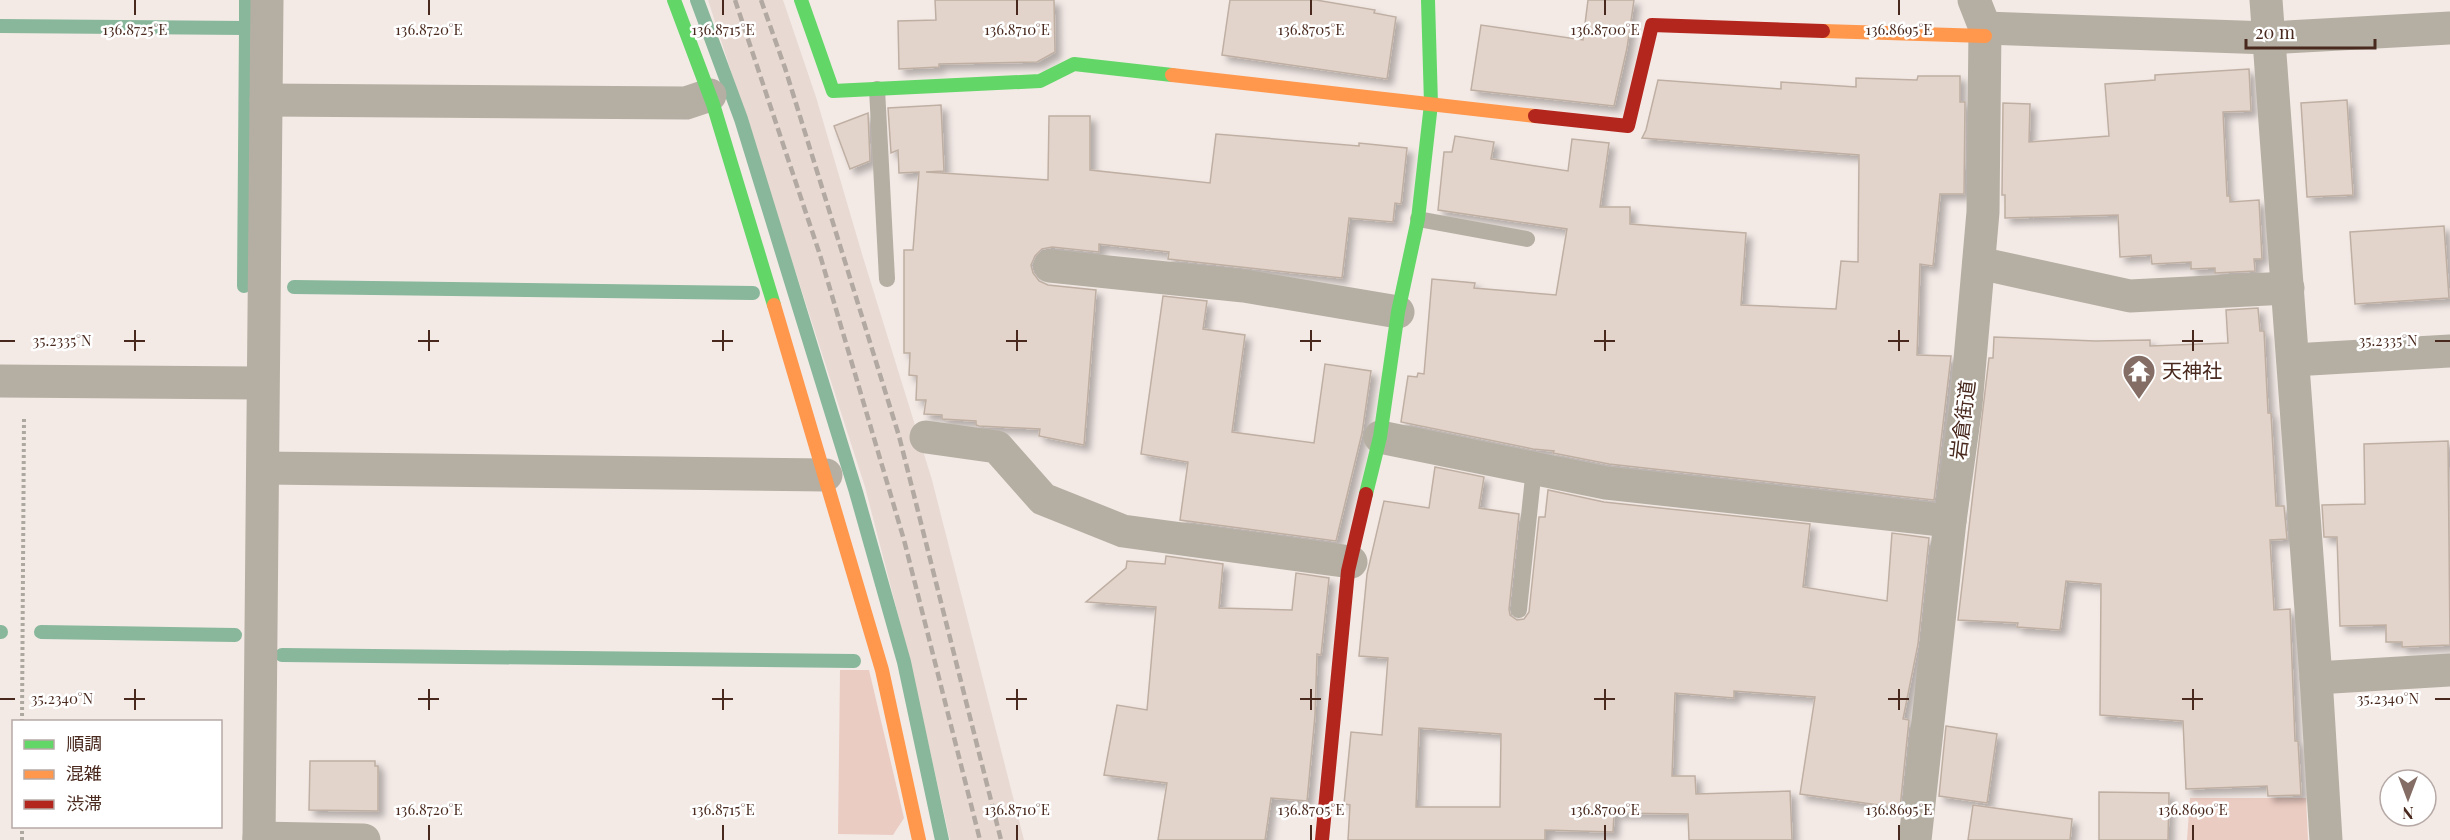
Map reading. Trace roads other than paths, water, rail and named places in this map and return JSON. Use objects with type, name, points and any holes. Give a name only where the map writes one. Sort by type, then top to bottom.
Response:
[{"type":"street","points":[[267,0],[259,839],[364,840]]},
{"type":"street","points":[[674,0],[710,95],[826,475],[882,670],[919,840]]},
{"type":"street","points":[[801,0],[833,91],[1040,81],[1074,64],[1628,126],[1652,25],[1982,22],[2268,38],[2450,28]]},
{"type":"street","points":[[1322,840],[1351,562],[1380,438],[1398,312],[1418,219],[1431,104],[1428,0]]},
{"type":"street","points":[[2266,0],[2326,840]]},
{"type":"street","name":"岩倉街道","points":[[1915,840],[1950,521],[1966,405],[1979,263],[1983,212],[1982,22]]},
{"type":"street","points":[[266,100],[686,103],[710,95]]},
{"type":"street","points":[[1979,263],[2130,296],[2288,288]]},
{"type":"street","points":[[1050,266],[1244,286],[1398,312]]},
{"type":"street","points":[[2293,360],[2450,351]]},
{"type":"street","points":[[12,381],[262,383]]},
{"type":"street","points":[[926,437],[997,447],[1043,499],[1123,531],[1351,562]]},
{"type":"street","points":[[1380,438],[1606,483],[1950,521]]},
{"type":"street","points":[[264,468],[826,475]]},
{"type":"street","points":[[2316,678],[2450,670]]},
{"type":"lane","points":[[877,89],[887,279]]},
{"type":"lane","points":[[1418,219],[1527,239]]},
{"type":"lane","points":[[1519,610],[1534,468]]},
{"type":"waterway","points":[[0,26],[246,28],[246,0]]},
{"type":"waterway","points":[[697,0],[741,119],[856,492],[904,662],[942,840]]},
{"type":"waterway","points":[[244,286],[246,28]]},
{"type":"waterway","points":[[294,287],[753,293]]},
{"type":"waterway","points":[[41,632],[235,635]]},
{"type":"waterway","points":[[282,655],[854,661]]},
{"type":"railway","points":[[735,0],[820,255],[904,540],[980,840]]},
{"type":"railway","points":[[761,0],[785,68],[899,436],[1001,840]]},
{"type":"place","name":"天神社","points":[[2139,400]]}]
